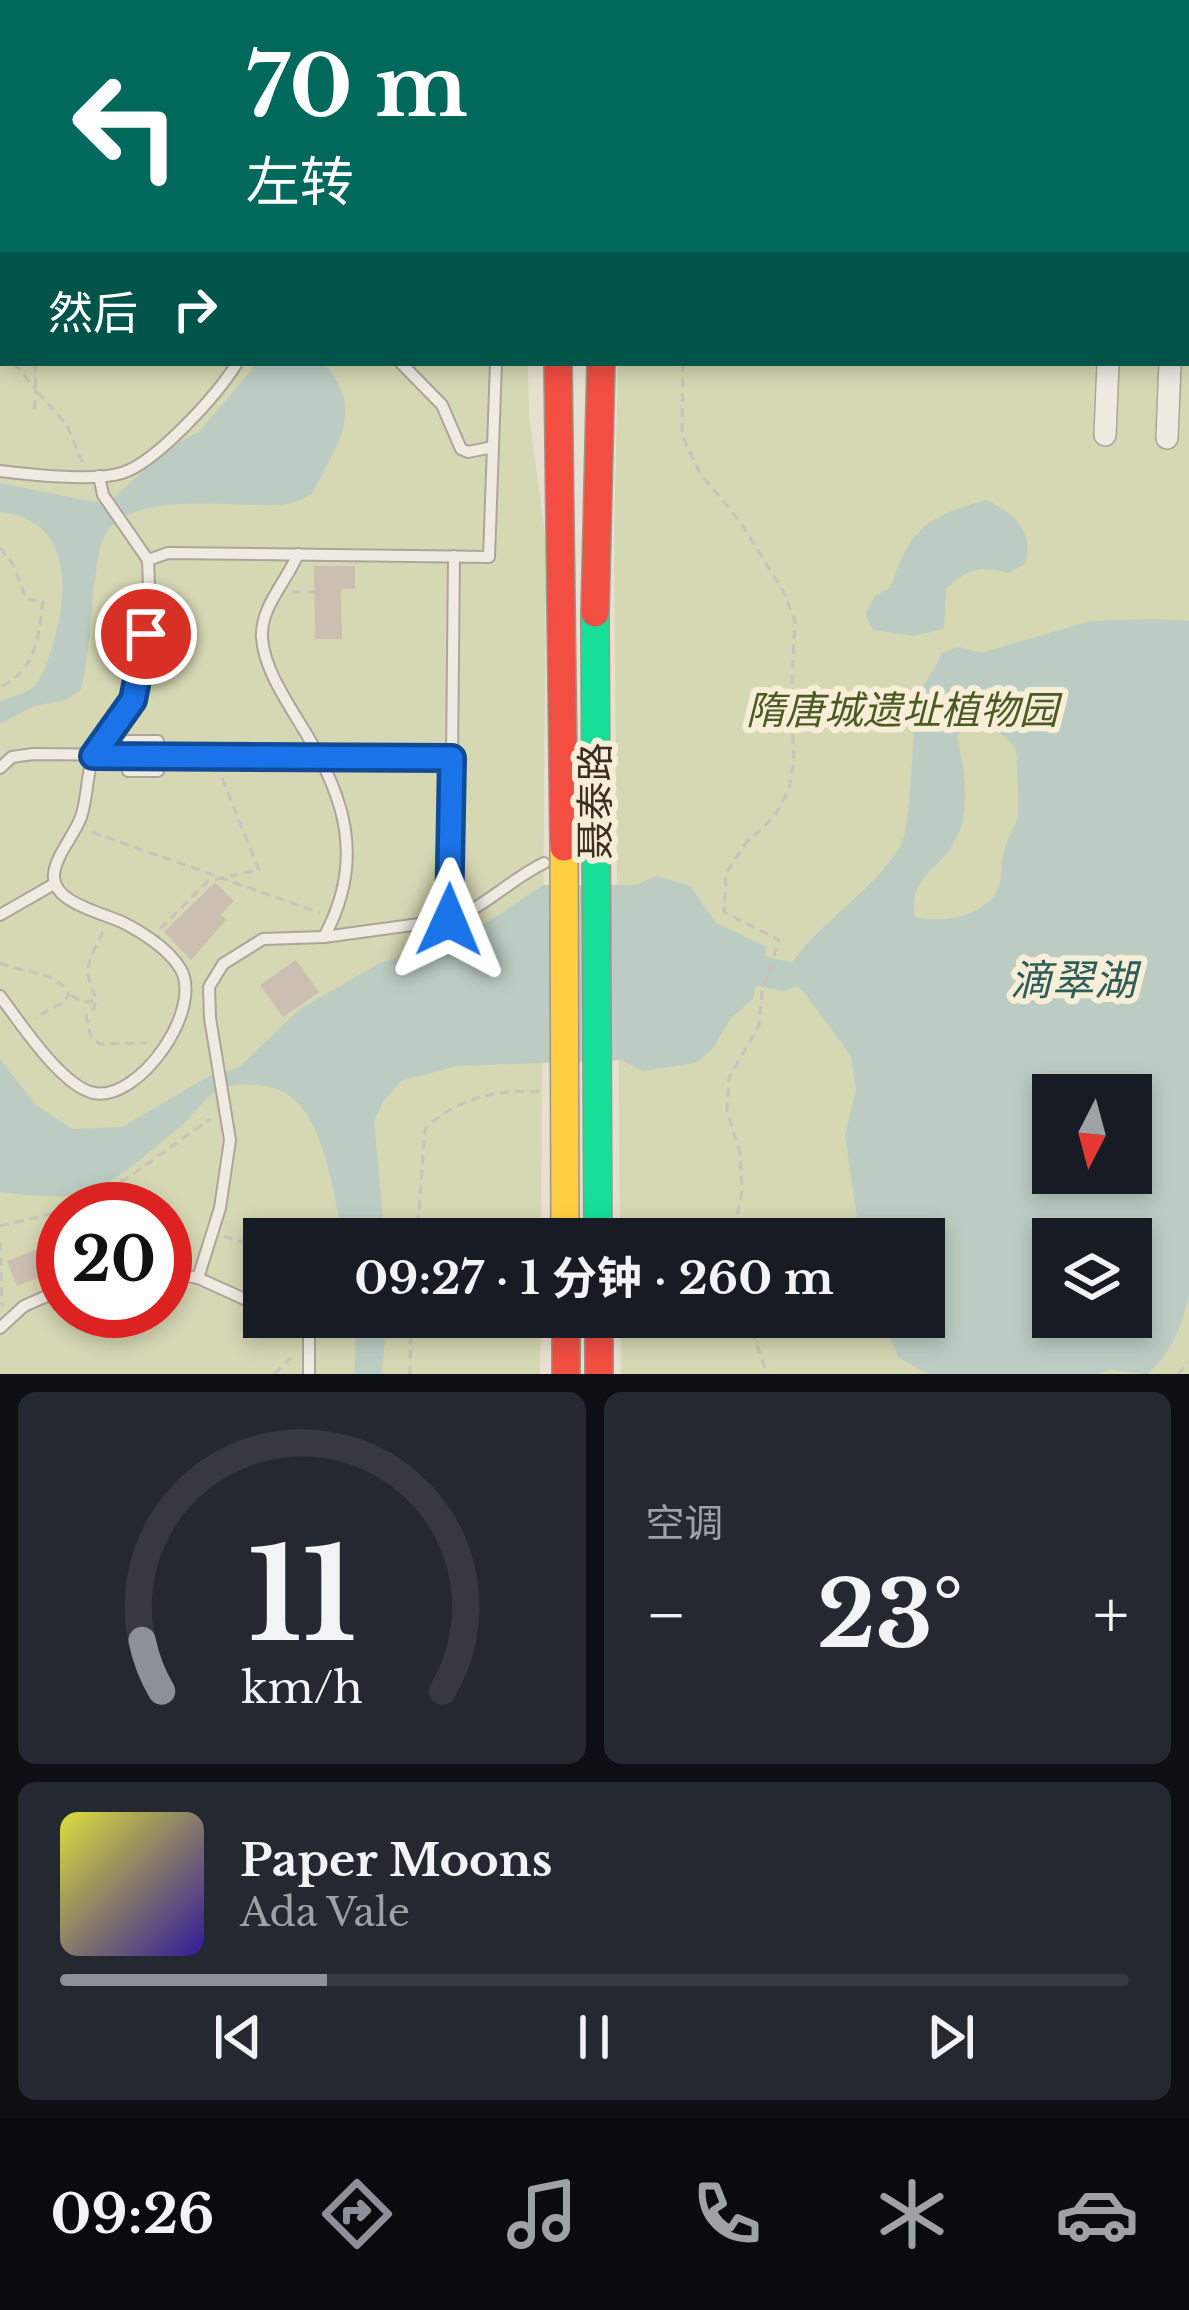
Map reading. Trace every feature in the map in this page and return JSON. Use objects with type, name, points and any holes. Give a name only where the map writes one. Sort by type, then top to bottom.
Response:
[{"type":"main road","name":"聂泰路","points":[[558,366],[566,1218]]},
{"type":"main road","name":"聂泰路","points":[[598,1218],[596,592],[601,366]]},
{"type":"main road","points":[[566,1338],[566,1374]]},
{"type":"main road","points":[[599,1338],[599,1374]]},
{"type":"street","points":[[1106,435],[1108,366]]},
{"type":"street","points":[[1167,438],[1170,366]]},
{"type":"lane","points":[[0,471],[124,472],[178,431],[235,366]]},
{"type":"lane","points":[[404,366],[442,405],[461,449],[493,447]]},
{"type":"lane","points":[[148,560],[168,553],[489,556],[496,366]]},
{"type":"lane","points":[[0,996],[61,1069],[93,1093],[120,1088],[136,1078],[172,1036],[184,1011],[184,976],[171,956],[150,938],[62,894],[54,884],[54,869],[77,827],[93,756],[133,700],[149,597],[148,560],[93,475]]},
{"type":"lane","points":[[298,554],[264,618],[266,655],[345,816],[344,887],[324,938]]},
{"type":"lane","points":[[449,920],[454,556]]},
{"type":"lane","points":[[0,768],[12,757],[33,754],[452,758]]},
{"type":"lane","points":[[198,1278],[214,1232],[230,1140],[209,987],[223,964],[263,939],[324,938],[449,920],[475,910],[544,863]]},
{"type":"lane","points":[[0,915],[54,884]]},
{"type":"lane","points":[[184,976],[215,977]]},
{"type":"lane","points":[[192,1277],[243,1298]]},
{"type":"lane","points":[[1,1327],[36,1301]]},
{"type":"lane","points":[[309,1374],[310,1338]]},
{"type":"path","points":[[16,366],[68,425],[93,475]]},
{"type":"path","points":[[34,413],[35,366]]},
{"type":"path","points":[[683,366],[682,435],[700,473],[741,523],[783,590],[795,620],[794,761],[789,789],[774,817],[746,843],[726,873],[724,912],[779,940],[762,993],[759,1025],[730,1078],[727,1110],[740,1153],[742,1190],[737,1218]]},
{"type":"path","points":[[0,548],[14,564],[26,598],[43,601],[36,650],[25,671],[0,687]]},
{"type":"path","points":[[278,592],[320,592]]},
{"type":"path","points":[[150,938],[208,881],[259,870],[214,757]]},
{"type":"path","points":[[77,827],[333,918]]},
{"type":"path","points":[[96,1000],[86,967],[110,917]]},
{"type":"path","points":[[0,963],[55,978],[82,1002],[96,1000]]},
{"type":"path","points":[[22,1025],[64,1003],[69,994]]},
{"type":"path","points":[[96,1000],[86,1025],[100,1044],[125,1046],[172,1036]]},
{"type":"path","points":[[419,1218],[425,1129],[440,1115],[479,1097],[542,1092]]},
{"type":"path","points":[[119,1182],[224,1103]]},
{"type":"path","points":[[0,1226],[36,1217]]},
{"type":"path","points":[[214,1232],[243,1242]]},
{"type":"path","points":[[0,1242],[1,1327]]},
{"type":"path","points":[[274,1374],[307,1338]]},
{"type":"path","points":[[410,1374],[411,1338]]},
{"type":"path","points":[[754,1338],[767,1374]]},
{"type":"path","points":[[1178,1374],[1189,1362]]},
{"type":"green space","points":[[0,366],[528,366],[529,415],[546,541],[541,1218],[243,1218],[243,1338],[541,1338],[540,1374],[0,1374]]},
{"type":"green space","name":"隋唐城遗址植物园","points":[[618,366],[1189,366],[1189,1374],[621,1374],[621,1338],[945,1338],[945,1218],[620,1218],[614,535]]},
{"type":"water","points":[[254,366],[326,366],[343,396],[345,412],[338,443],[312,494],[286,504],[152,507],[110,528],[100,549],[81,689],[66,700],[34,706],[0,724],[0,701],[31,689],[44,672],[59,623],[62,580],[60,560],[41,528],[23,517],[0,512],[0,483],[94,502],[115,497],[168,448],[199,432]]},
{"type":"water","points":[[986,500],[1020,524],[1027,542],[1025,564],[1009,573],[974,570],[954,582],[946,589],[944,629],[913,636],[873,630],[865,613],[875,596],[891,587],[913,538],[935,519]]},
{"type":"water","name":"滴翠湖","points":[[1090,621],[1189,621],[1189,1296],[1174,1339],[1147,1374],[1112,1370],[1097,1374],[928,1374],[899,1358],[890,1338],[945,1338],[945,1218],[857,1218],[845,1135],[856,1090],[851,1056],[803,991],[784,976],[809,942],[873,881],[900,847],[907,821],[918,702],[941,653],[959,647],[981,653]],"holes":[[[963,726],[990,728],[1016,751],[1018,816],[1005,847],[999,886],[994,896],[968,914],[946,919],[915,917],[919,885],[960,831],[965,805],[957,738]]]},
{"type":"water","points":[[656,876],[690,886],[716,923],[767,947],[753,999],[731,1018],[713,1048],[696,1063],[643,1071],[621,1060],[457,1066],[401,1081],[374,1121],[383,1218],[339,1218],[322,1147],[301,1106],[285,1093],[245,1084],[211,1094],[174,1132],[109,1182],[36,1182],[36,1195],[0,1192],[0,1059],[36,1105],[72,1129],[122,1127],[209,1076],[238,1068],[300,1009],[378,964],[468,935],[543,885],[636,885]]},
{"type":"water","points":[[356,1338],[385,1338],[382,1374],[354,1374]]},
{"type":"building","points":[[314,566],[355,566],[355,589],[341,589],[342,639],[315,639]]},
{"type":"building","points":[[215,882],[234,901],[221,914],[226,920],[191,960],[164,932]]},
{"type":"building","points":[[296,960],[319,992],[283,1017],[260,985]]},
{"type":"building","points":[[36,1250],[36,1279],[17,1286],[7,1261]]},
{"type":"waterway","points":[[760,971],[784,976]]},
{"type":"traffic: fast","points":[[595,613],[598,1218]]},
{"type":"traffic: slow","points":[[564,847],[565,1218]]},
{"type":"traffic: jam","points":[[558,366],[564,847]]},
{"type":"traffic: jam","points":[[595,613],[601,366]]},
{"type":"traffic: jam","points":[[566,1338],[566,1374]]},
{"type":"traffic: jam","points":[[599,1338],[599,1374]]},
{"type":"route","points":[[146,634],[133,700],[93,756],[452,758],[449,920]]}]
